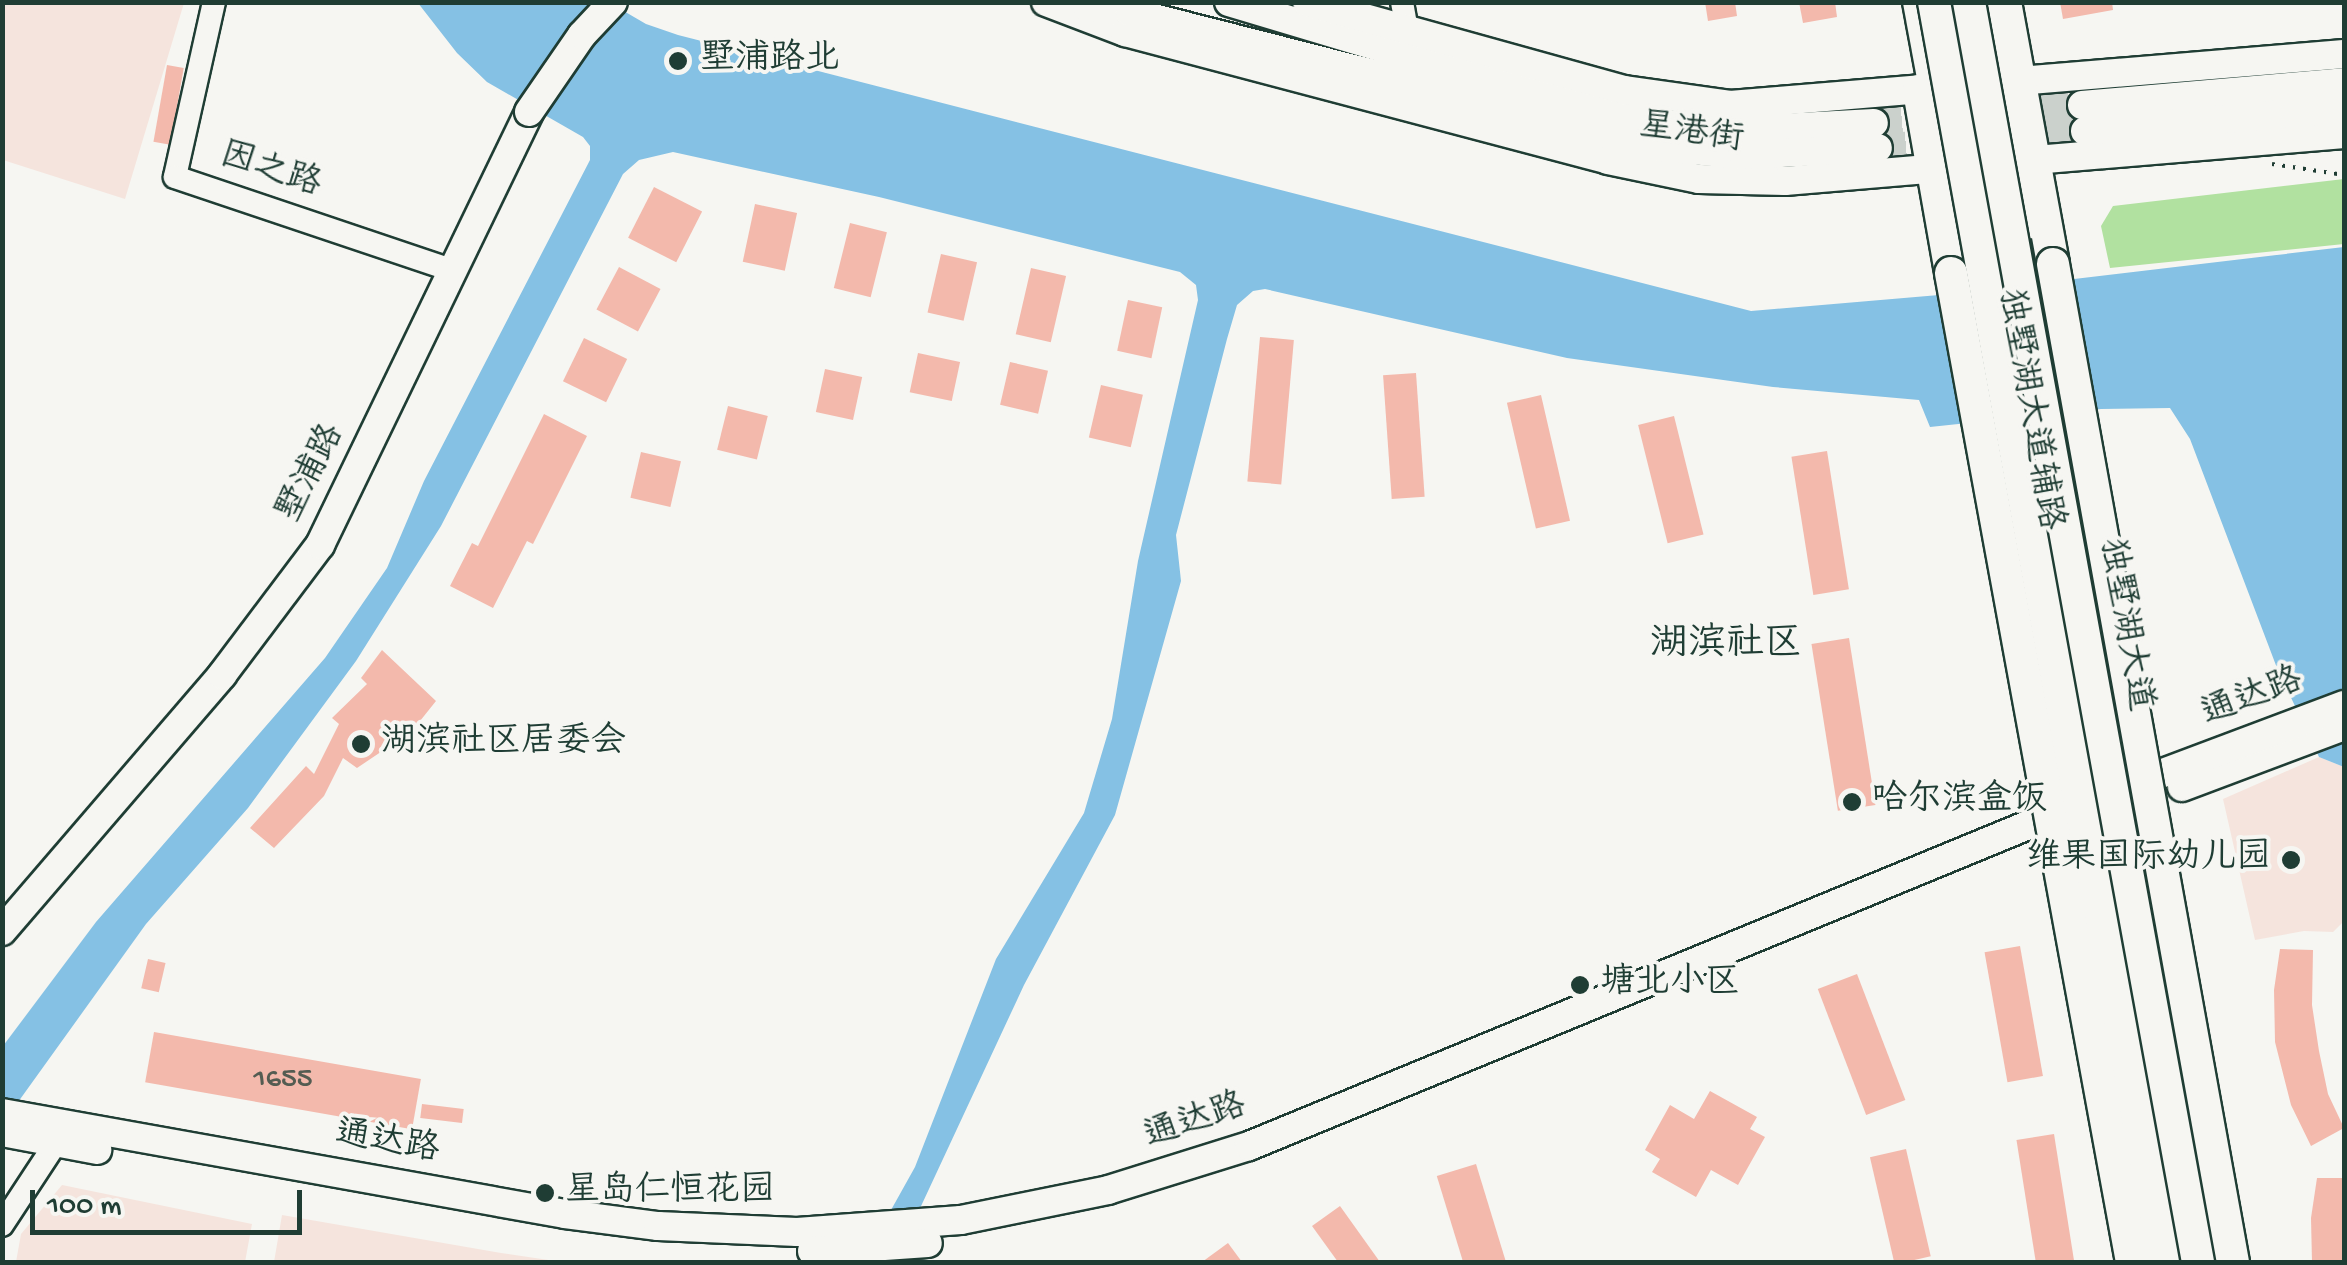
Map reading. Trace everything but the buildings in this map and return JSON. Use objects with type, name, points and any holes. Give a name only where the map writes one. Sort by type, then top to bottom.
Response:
[{"type":"highway","points":[[1934,2],[2163,1262]]},
{"type":"highway","name":"独墅湖大道","points":[[1969,2],[2198,1262]]},
{"type":"highway","points":[[2005,2],[2011,81],[2233,1262]]},
{"type":"highway","points":[[1926,91],[2132,1262]]},
{"type":"main road","name":"墅浦路","points":[[2,931],[222,675],[320,545],[529,112],[582,36],[613,2]]},
{"type":"main road","name":"星港街","points":[[1047,2],[1130,12],[1659,147],[1743,155],[1876,136],[1666,124],[1494,82],[1229,2]]},
{"type":"main road","name":"星港街","points":[[1047,2],[1124,32],[1664,173],[1758,182],[2344,134]]},
{"type":"main road","name":"星港街","points":[[1307,2],[1405,16],[1626,90],[1708,104],[1765,105],[2344,54]]},
{"type":"main road","points":[[1917,2],[1926,91]]},
{"type":"main road","points":[[1989,2],[2011,81]]},
{"type":"main road","points":[[2344,82],[2084,118],[2344,108]]},
{"type":"main road","name":"独墅湖大道辅路","points":[[2046,264],[2069,439],[2134,795]]},
{"type":"main road","name":"独墅湖大道辅路","points":[[1959,277],[1994,428],[2064,821]]},
{"type":"main road","name":"通达路","points":[[10,1124],[618,1221],[749,1232],[877,1238],[912,1235],[1071,1199],[1216,1158],[2064,821],[2287,737],[2344,705]]},
{"type":"main road","name":"通达路","points":[[2287,737],[2344,726]]},
{"type":"street","name":"因之路","points":[[214,2],[175,177],[455,271]]},
{"type":"street","points":[[2,1225],[38,1176],[62,1134]]},
{"type":"shaded area","points":[[3,2],[184,3],[125,199],[3,160]]},
{"type":"shaded area","name":"维果国际幼儿园","points":[[2319,757],[2344,767],[2344,921],[2333,932],[2304,931],[2255,940],[2223,799]]},
{"type":"shaded area","points":[[62,1185],[252,1224],[245,1262],[16,1262],[21,1234]]},
{"type":"shaded area","points":[[282,1215],[501,1253],[562,1262],[274,1262]]},
{"type":"green space","points":[[2344,179],[2344,244],[2110,268],[2101,226],[2113,206]]},
{"type":"water","points":[[418,3],[610,3],[646,24],[678,35],[1751,311],[1939,295],[2344,247],[2344,767],[2319,757],[2277,668],[2190,439],[2170,408],[2101,409],[1930,427],[1919,400],[1773,387],[1567,358],[1265,289],[1253,291],[1237,305],[1227,339],[1176,535],[1181,581],[1115,815],[1024,985],[895,1262],[862,1262],[915,1167],[996,959],[1084,813],[1112,719],[1138,561],[1198,300],[1196,285],[1180,272],[879,197],[673,152],[639,160],[623,174],[441,526],[356,661],[248,808],[146,924],[3,1123],[3,1046],[96,922],[325,658],[387,568],[424,481],[590,160],[590,146],[583,137],[487,82],[457,53]]},
{"type":"tunnel","points":[[1874,123],[2082,105]]},
{"type":"tunnel","points":[[1878,148],[2085,131]]},
{"type":"place","name":"墅浦路北","points":[[678,61]]},
{"type":"place","name":"湖滨社区居委会","points":[[361,744]]},
{"type":"place","name":"哈尔滨盒饭","points":[[1852,802]]},
{"type":"place","name":"维果国际幼儿园","points":[[2291,860]]},
{"type":"place","name":"塘北小区","points":[[1580,985]]},
{"type":"place","name":"星岛仁恒花园","points":[[545,1193]]},
{"type":"district","name":"湖滨社区","points":[[1726,647]]}]
